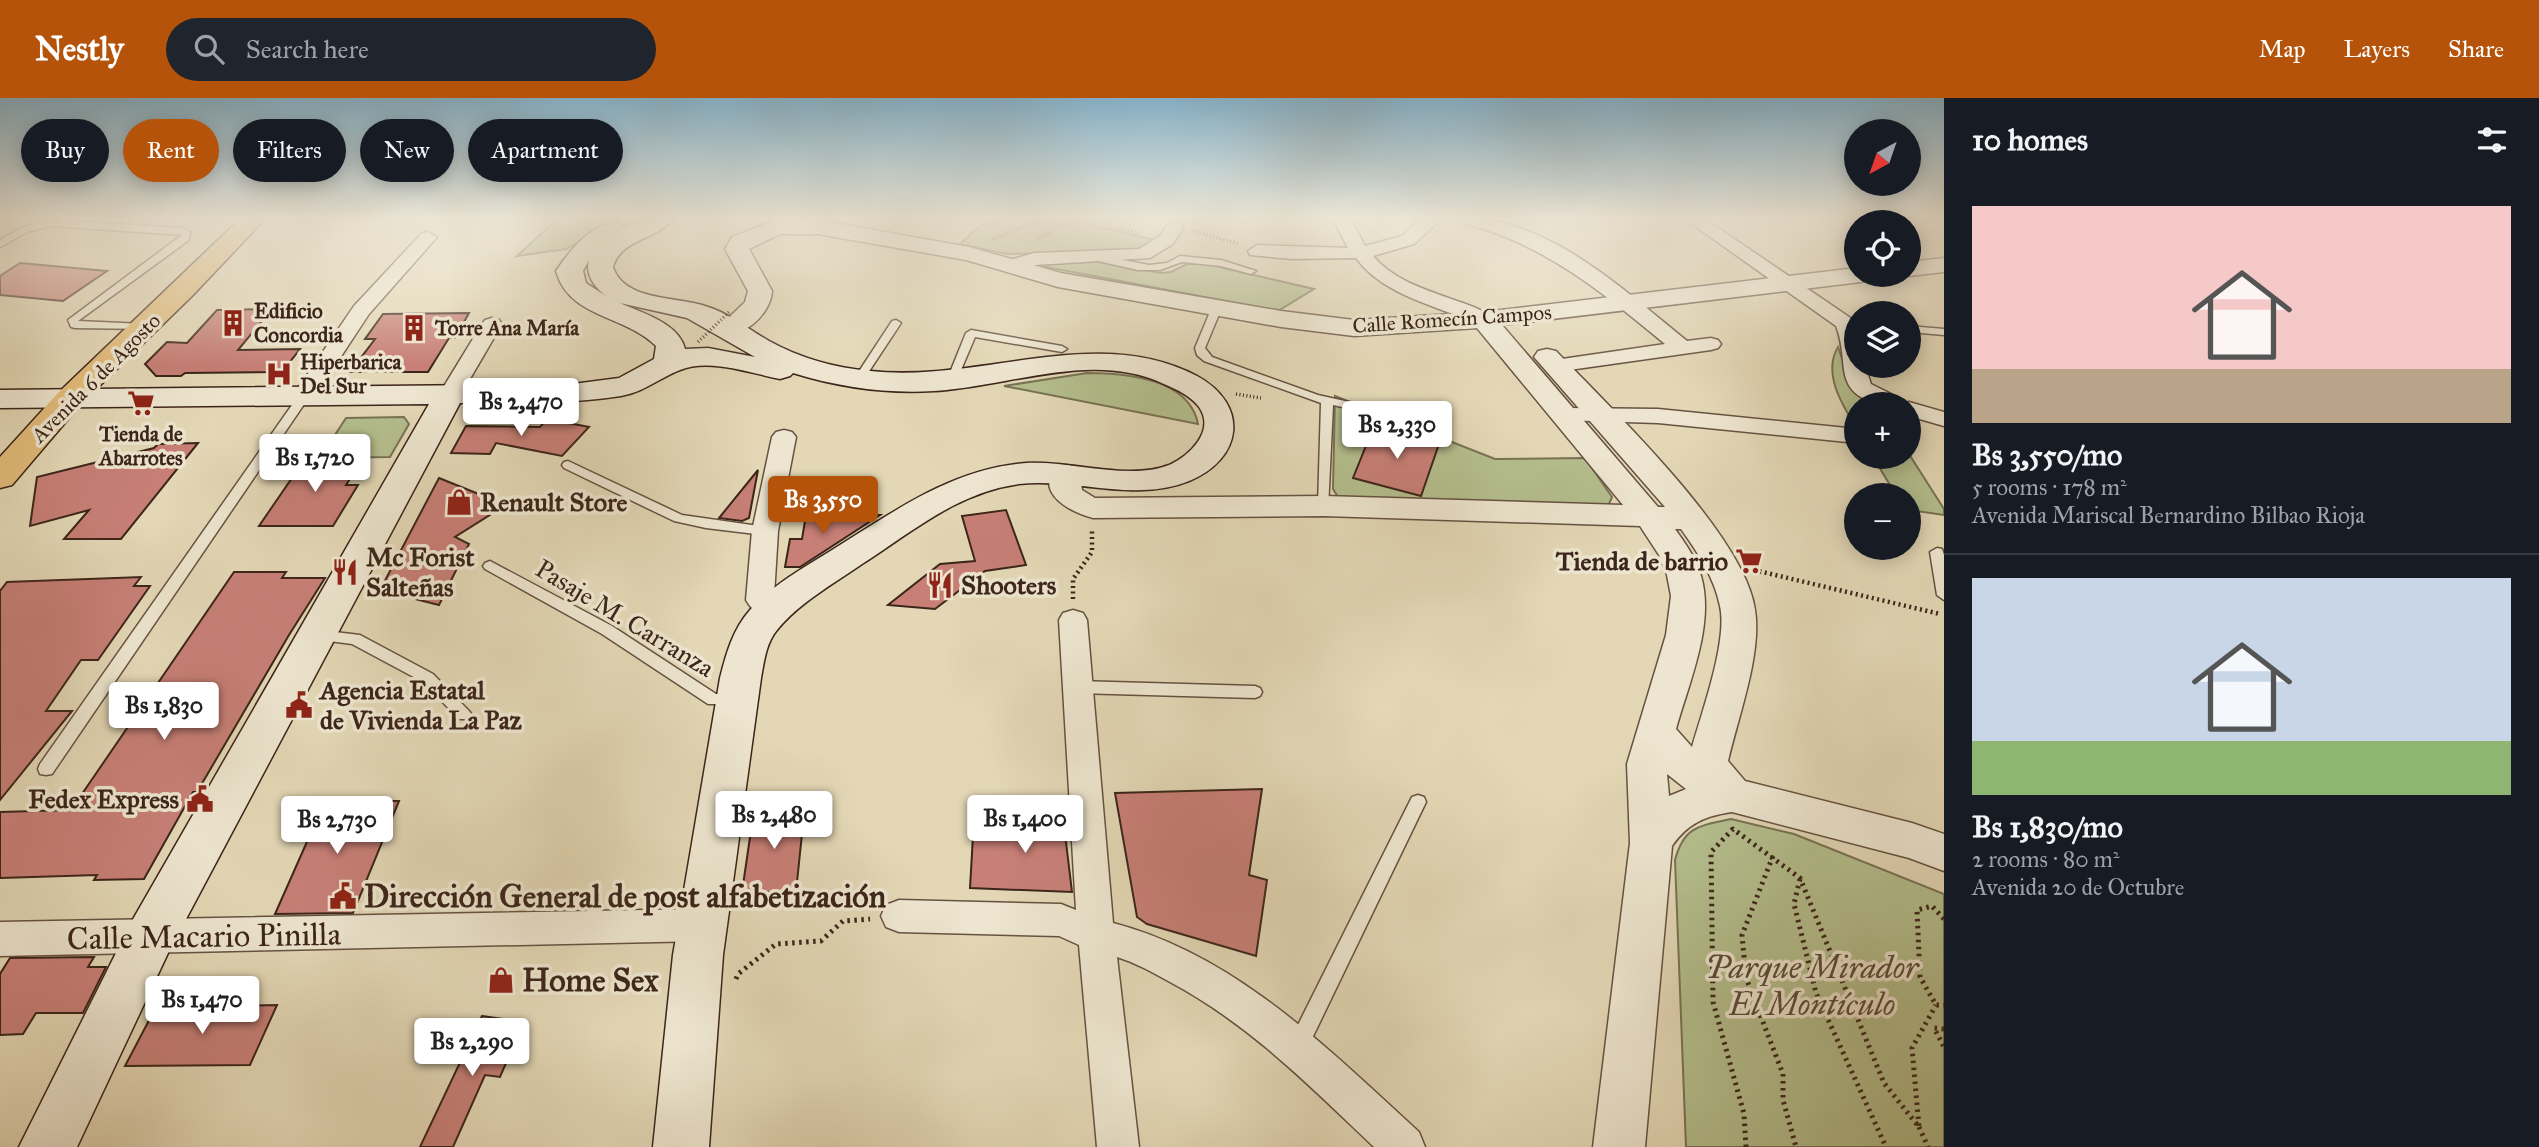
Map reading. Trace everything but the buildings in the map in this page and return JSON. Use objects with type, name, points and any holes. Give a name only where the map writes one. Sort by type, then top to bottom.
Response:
[{"type":"main road","name":"Avenida 6 de Agosto","points":[[0,478],[70,398],[204,268]]},
{"type":"main road","points":[[572,268],[571,277],[575,287],[590,300],[659,332],[669,341],[671,349],[667,363]]},
{"type":"main road","points":[[600,268],[603,279],[628,297],[730,320],[746,341],[777,357],[849,377]]},
{"type":"main road","points":[[0,399],[449,396],[604,390],[643,379],[667,363],[690,357],[708,357],[806,374],[913,383],[959,380],[1081,362],[1125,364],[1180,379],[1206,396],[1218,415],[1217,434],[1205,456],[1174,475],[1150,480],[1118,480],[1065,474],[1018,474],[957,489],[931,501],[774,610],[757,628],[751,640],[738,700],[702,925],[681,1147]]},
{"type":"main road","points":[[47,1147],[150,937],[449,396]]},
{"type":"street","points":[[303,397],[361,310],[400,268]]},
{"type":"street","name":"Calle Romecín Campos","points":[[730,320],[756,306],[762,292],[759,281],[750,268]]},
{"type":"street","name":"Calle Romecín Campos","points":[[1017,268],[1058,280],[1281,319],[1354,328],[1497,318],[1844,277]]},
{"type":"street","points":[[1372,268],[1406,291],[1497,318],[1555,366],[1691,520],[1732,586],[1738,610],[1733,654],[1707,764],[1732,795]]},
{"type":"street","points":[[1576,268],[1627,303],[1681,347]]},
{"type":"street","points":[[1767,268],[1844,318]]},
{"type":"street","points":[[1497,318],[1566,415],[1649,516],[1675,553],[1685,575],[1688,615],[1684,635],[1647,764],[1651,843],[1619,1147]]},
{"type":"street","points":[[449,396],[492,324]]},
{"type":"street","points":[[1555,366],[1711,344]]},
{"type":"street","points":[[1856,378],[1859,385],[1868,392]]},
{"type":"street","points":[[1921,412],[1944,419]]},
{"type":"street","points":[[1566,415],[1658,416],[1844,435]]},
{"type":"street","points":[[774,610],[760,600],[765,531],[785,437]]},
{"type":"street","points":[[1065,474],[1064,489],[1070,498],[1078,504],[1093,508],[1324,506],[1649,516],[1691,520]]},
{"type":"street","points":[[1073,621],[1096,935],[1118,1147]]},
{"type":"street","points":[[1684,635],[1733,654]]},
{"type":"street","points":[[1658,733],[1668,750],[1685,768],[1732,795],[1912,841],[1944,853]]},
{"type":"street","points":[[1651,843],[1662,823],[1680,808],[1704,799],[1732,795]]},
{"type":"street","points":[[883,917],[1061,920],[1096,935],[1141,947],[1215,986],[1298,1047],[1404,1147]]},
{"type":"street","name":"Calle Macario Pinilla","points":[[0,939],[702,925]]},
{"type":"lane","points":[[145,268],[73,320],[75,325],[145,327]]},
{"type":"lane","points":[[1236,268],[1251,271]]},
{"type":"lane","points":[[1217,307],[1201,341],[1201,353],[1222,365],[1327,402],[1356,405],[1406,429]]},
{"type":"lane","points":[[849,377],[896,323]]},
{"type":"lane","points":[[1921,330],[1944,332]]},
{"type":"lane","points":[[959,380],[956,370],[971,333],[1062,349]]},
{"type":"lane","points":[[46,769],[303,397]]},
{"type":"lane","points":[[1324,506],[1327,402]]},
{"type":"lane","points":[[568,465],[678,517],[706,524],[765,531]]},
{"type":"lane","points":[[1937,552],[1944,595]]},
{"type":"lane","name":"Pasaje M. Carranza","points":[[490,566],[607,631],[713,700],[738,700]]},
{"type":"lane","points":[[318,635],[355,639],[428,678],[464,715]]},
{"type":"lane","points":[[1076,687],[1255,692]]},
{"type":"lane","points":[[1298,1047],[1418,802]]},
{"type":"path","points":[[698,342],[730,320]]},
{"type":"path","points":[[1073,621],[1073,579],[1092,552]]},
{"type":"path","points":[[1718,561],[1944,615]]},
{"type":"path","points":[[1746,1147],[1744,1114],[1713,1002],[1711,852],[1733,829],[1800,878],[1884,1083],[1919,1127],[1928,1147]]},
{"type":"path","points":[[1773,856],[1742,935],[1746,978],[1783,1073],[1783,1100],[1796,1147]]},
{"type":"path","points":[[1800,878],[1794,904],[1816,993],[1885,1147]]},
{"type":"path","points":[[1936,1005],[1920,976],[1917,910],[1932,906],[1944,919]]},
{"type":"path","points":[[733,987],[738,974],[776,944],[821,942],[844,921],[883,917]]},
{"type":"path","points":[[1919,1127],[1912,1048],[1936,1005]]},
{"type":"path","points":[[1936,1005],[1944,1006]]},
{"type":"path","points":[[1944,1029],[1934,1028],[1944,1047]]},
{"type":"green space","points":[[1052,268],[1132,268],[1160,273],[1179,268],[1224,268],[1314,289],[1278,311]]},
{"type":"green space","points":[[1838,347],[1844,364],[1844,378],[1850,378],[1860,392],[1844,392],[1844,405],[1833,379],[1834,357]]},
{"type":"green space","points":[[1087,373],[1136,377],[1169,388],[1182,397],[1192,409],[1198,424],[1004,386]]},
{"type":"green space","points":[[1335,396],[1495,459],[1585,458],[1612,497],[1609,504],[1595,506],[1338,497],[1333,489]]},
{"type":"green space","points":[[404,417],[409,424],[390,457],[320,458],[346,418]]},
{"type":"green space","points":[[1880,469],[1919,469],[1944,509],[1944,515],[1921,512],[1921,483],[1889,483]]},
{"type":"green space","name":"Parque Mirador El Montículo","points":[[1731,819],[1794,834],[1944,894],[1944,1147],[1686,1147],[1675,860],[1683,840],[1694,829]]},
{"type":"place","name":"Edificio Concordia","points":[[233,323]]},
{"type":"place","name":"Torre Ana María","points":[[414,328]]},
{"type":"place","name":"Hiperbarica Del Sur","points":[[279,374]]},
{"type":"place","name":"Tienda de Abarrotes","points":[[141,403]]},
{"type":"place","name":"Renault Store","points":[[459,502]]},
{"type":"place","name":"Tienda de barrio","points":[[1749,561]]},
{"type":"place","name":"Mc Forist Salteñas","points":[[345,572]]},
{"type":"place","name":"Shooters","points":[[940,585]]},
{"type":"place","name":"Agencia Estatal de Vivienda La Paz","points":[[299,705]]},
{"type":"place","name":"Fedex Express","points":[[200,799]]},
{"type":"place","name":"Dirección General de post alfabetización","points":[[343,896]]},
{"type":"place","name":"Home Sex","points":[[501,980]]}]
